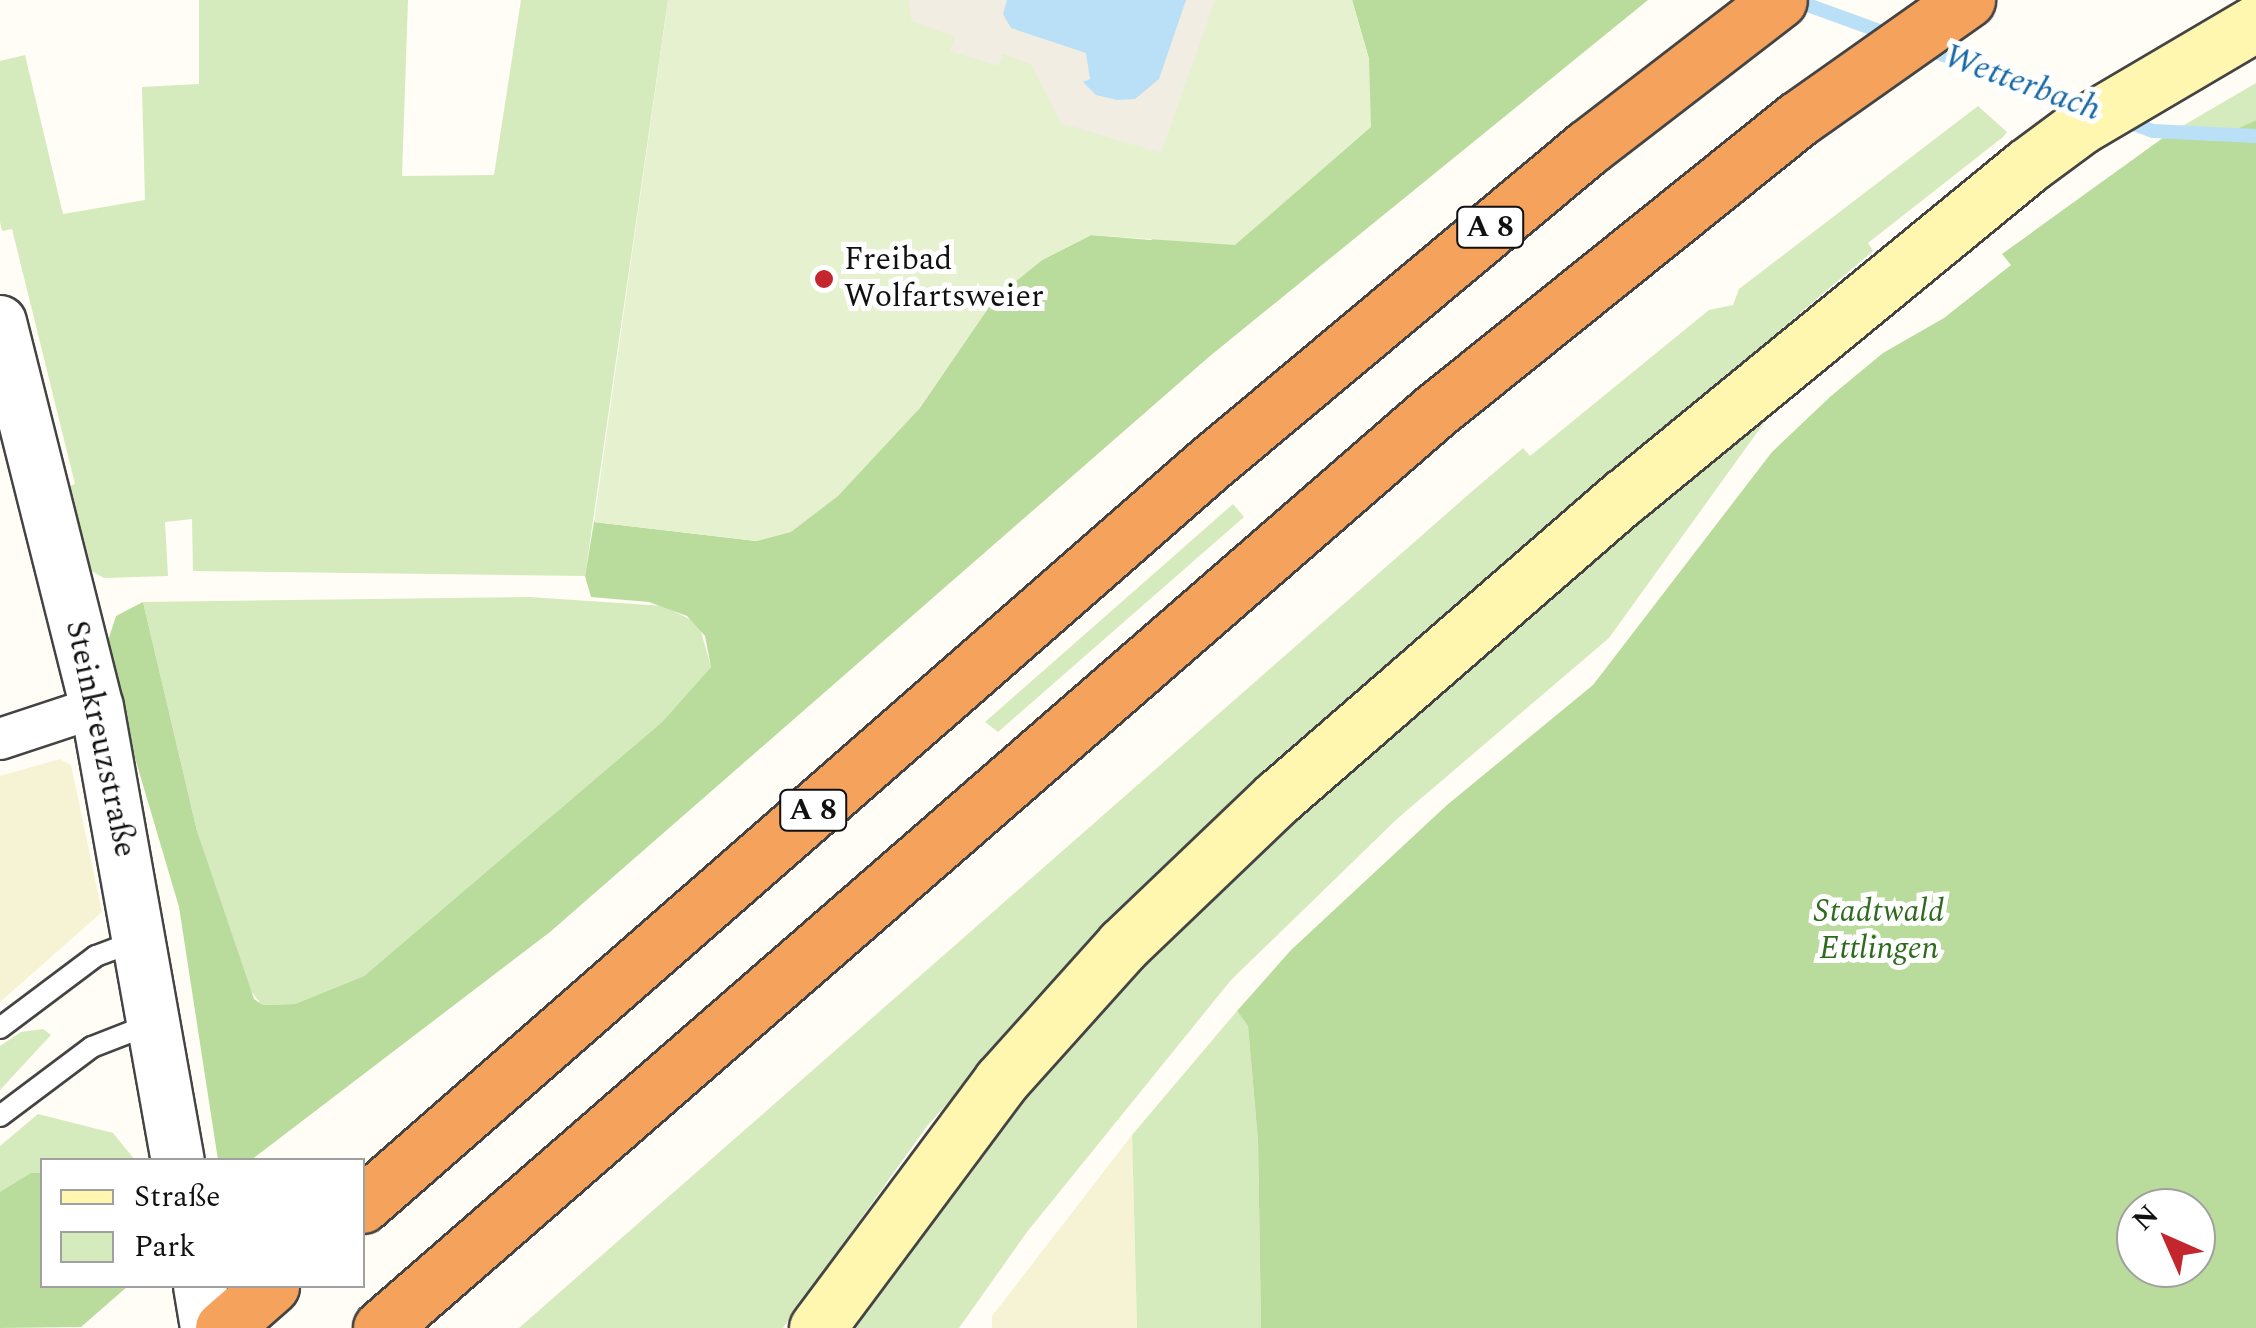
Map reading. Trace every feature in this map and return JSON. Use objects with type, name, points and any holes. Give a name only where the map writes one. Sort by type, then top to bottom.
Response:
[{"type":"highway","name":"A 8","points":[[365,1202],[1209,464],[1557,172],[1779,0]]},
{"type":"highway","points":[[381,1328],[1158,648],[1515,346],[1798,119],[1966,0]]},
{"type":"main road","points":[[817,1328],[979,1108],[1186,882],[1625,496],[1966,216],[2080,126],[2256,23]]},
{"type":"street","name":"Steinkreuzstraße","points":[[0,322],[97,707],[142,938],[178,1158]]},
{"type":"street","points":[[0,738],[97,707]]},
{"type":"street","points":[[200,1288],[207,1328]]},
{"type":"lane","points":[[0,1028],[96,956],[142,938]]},
{"type":"lane","points":[[0,1116],[92,1048],[156,1022]]},
{"type":"shaded area","points":[[908,0],[1007,0],[1003,14],[1011,28],[1086,53],[1091,80],[1084,82],[1159,79],[1186,0],[1215,0],[1161,153],[1061,123],[1031,64],[1003,54],[999,66],[950,51],[955,37],[912,21]]},
{"type":"shaded area","points":[[60,759],[71,765],[102,912],[0,1002],[0,776]]},
{"type":"shaded area","points":[[1132,1135],[1137,1328],[992,1328],[992,1316]]},
{"type":"green space","points":[[199,0],[408,0],[402,176],[494,175],[521,0],[668,0],[585,576],[193,571],[192,519],[165,522],[168,576],[104,578],[90,570],[65,488],[75,484],[12,229],[2,231],[0,222],[0,61],[25,55],[63,214],[145,200],[142,87],[199,84]]},
{"type":"green space","name":"Freibad Wolfartsweier","points":[[668,0],[1352,0],[1369,59],[1371,127],[1235,245],[1091,235],[1042,260],[995,298],[919,409],[838,496],[791,532],[757,541],[594,522]]},
{"type":"green space","points":[[1352,0],[1648,0],[1210,356],[550,932],[254,1158],[218,1158],[179,907],[104,653],[116,616],[143,602],[197,831],[254,999],[263,1005],[295,1004],[364,976],[662,722],[711,667],[705,636],[687,616],[649,602],[591,597],[585,576],[594,522],[756,541],[919,409],[995,298],[1042,260],[1091,235],[1151,240],[1369,59]]},
{"type":"green space","points":[[2256,83],[2256,120],[2213,141],[2167,135]]},
{"type":"green space","points":[[1978,106],[2007,132],[2003,137],[1868,243],[1873,251],[1375,676],[1124,907],[927,1126],[783,1328],[519,1328],[1523,448],[1530,456],[1709,310],[1733,305],[1739,289]]},
{"type":"green space","name":"Stadtwald Ettlingen","points":[[2256,120],[2256,1328],[1261,1328],[1258,1141],[1248,1026],[1237,1011],[1291,950],[1447,805],[1593,685],[1772,452],[1831,396],[1883,353],[1944,318],[2011,265],[2002,254],[2167,135],[2213,141]]},
{"type":"green space","points":[[1774,409],[1609,638],[1398,818],[1231,980],[1027,1232],[959,1328],[846,1328],[955,1176],[1155,946],[1389,732]]},
{"type":"green space","points":[[1233,504],[1244,517],[998,732],[985,722]]},
{"type":"green space","points":[[529,597],[664,606],[699,624],[711,667],[662,722],[364,976],[295,1004],[262,1005],[242,980],[197,831],[143,602]]},
{"type":"green space","points":[[1237,1011],[1248,1026],[1258,1141],[1261,1328],[1137,1328],[1132,1135]]},
{"type":"green space","points":[[43,1029],[51,1035],[0,1090],[0,1046],[21,1032]]},
{"type":"green space","points":[[38,1114],[113,1133],[133,1158],[40,1158],[40,1174],[0,1192],[0,1146]]},
{"type":"green space","points":[[31,1173],[40,1173],[40,1288],[126,1288],[81,1327],[0,1328],[0,1192]]},
{"type":"water","points":[[1007,0],[1186,0],[1159,79],[1135,99],[1117,100],[1096,95],[1083,82],[1090,79],[1086,53],[1011,28],[1003,14]]},
{"type":"waterway","name":"Wetterbach","points":[[1794,0],[1893,36]]},
{"type":"waterway","name":"Wetterbach","points":[[1922,47],[2085,107]]},
{"type":"waterway","name":"Wetterbach","points":[[2120,119],[2153,131],[2256,136]]},
{"type":"place","name":"Freibad Wolfartsweier","points":[[824,279]]}]
